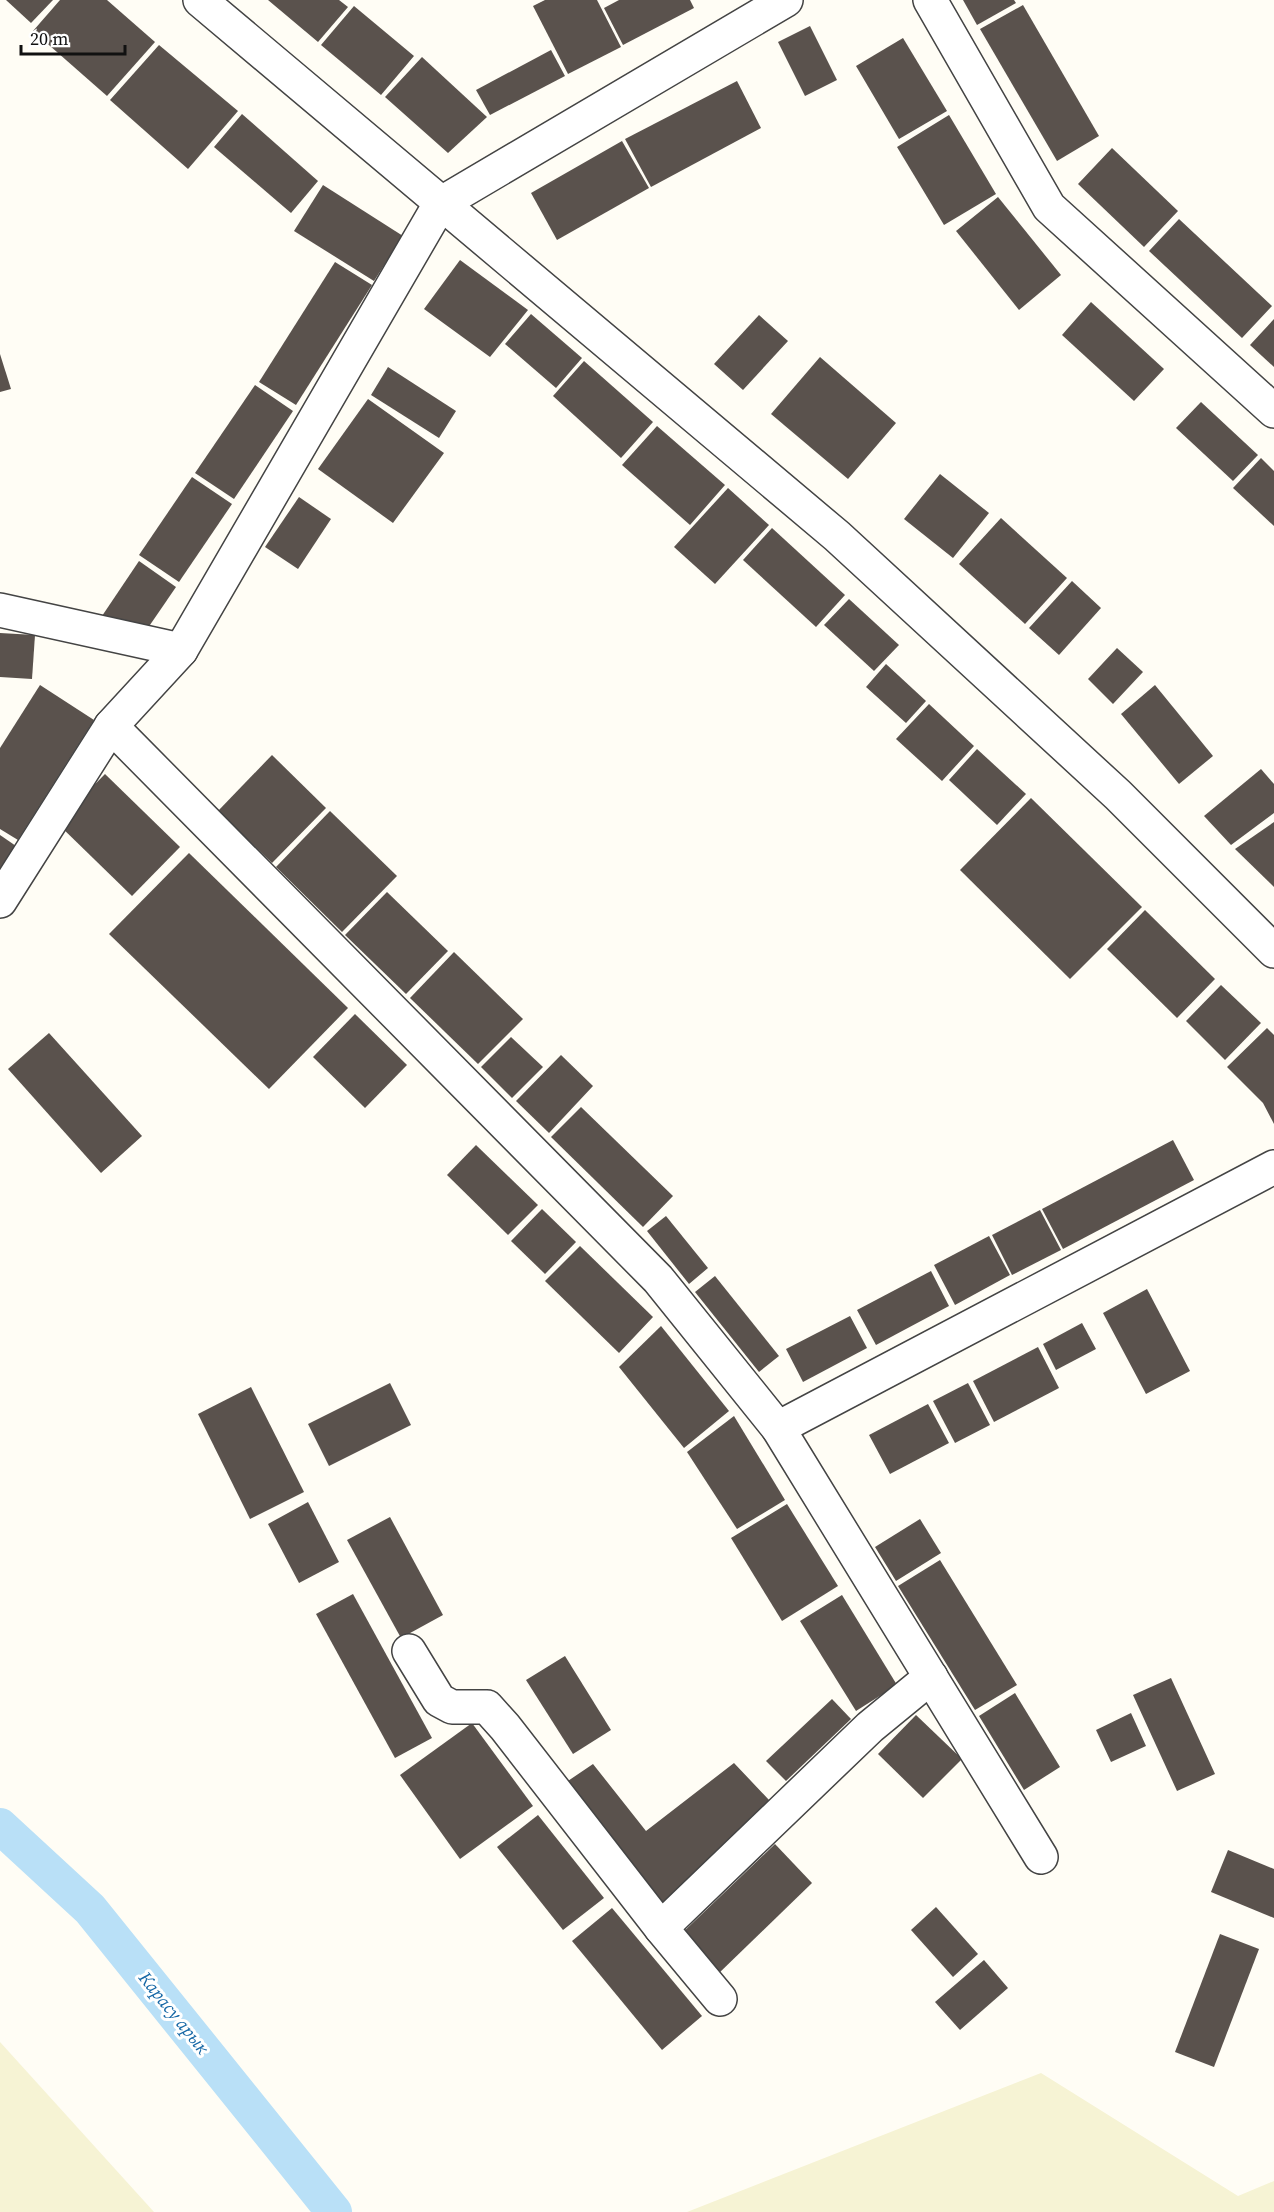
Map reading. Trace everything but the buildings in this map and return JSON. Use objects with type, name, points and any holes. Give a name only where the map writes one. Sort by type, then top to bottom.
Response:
[{"type":"street","points":[[200,0],[837,536],[1118,795],[1274,951]]},
{"type":"street","points":[[0,901],[111,726],[181,650],[440,204],[786,0]]},
{"type":"street","points":[[930,0],[1049,207],[1274,411]]},
{"type":"street","points":[[0,610],[181,650]]},
{"type":"street","points":[[111,726],[658,1279],[778,1428],[1041,1857]]},
{"type":"street","points":[[778,1428],[1274,1167]]},
{"type":"street","points":[[409,1651],[439,1700],[452,1707],[487,1707],[505,1727],[661,1928],[720,2000]]},
{"type":"street","points":[[661,1928],[870,1727],[931,1677]]},
{"type":"shaded area","points":[[0,2042],[154,2212],[0,2212]]},
{"type":"shaded area","points":[[1041,2073],[1238,2196],[1274,2181],[1274,2212],[687,2212]]},
{"type":"waterway","name":"Карасу арык","points":[[0,1826],[90,1909],[334,2212]]}]
